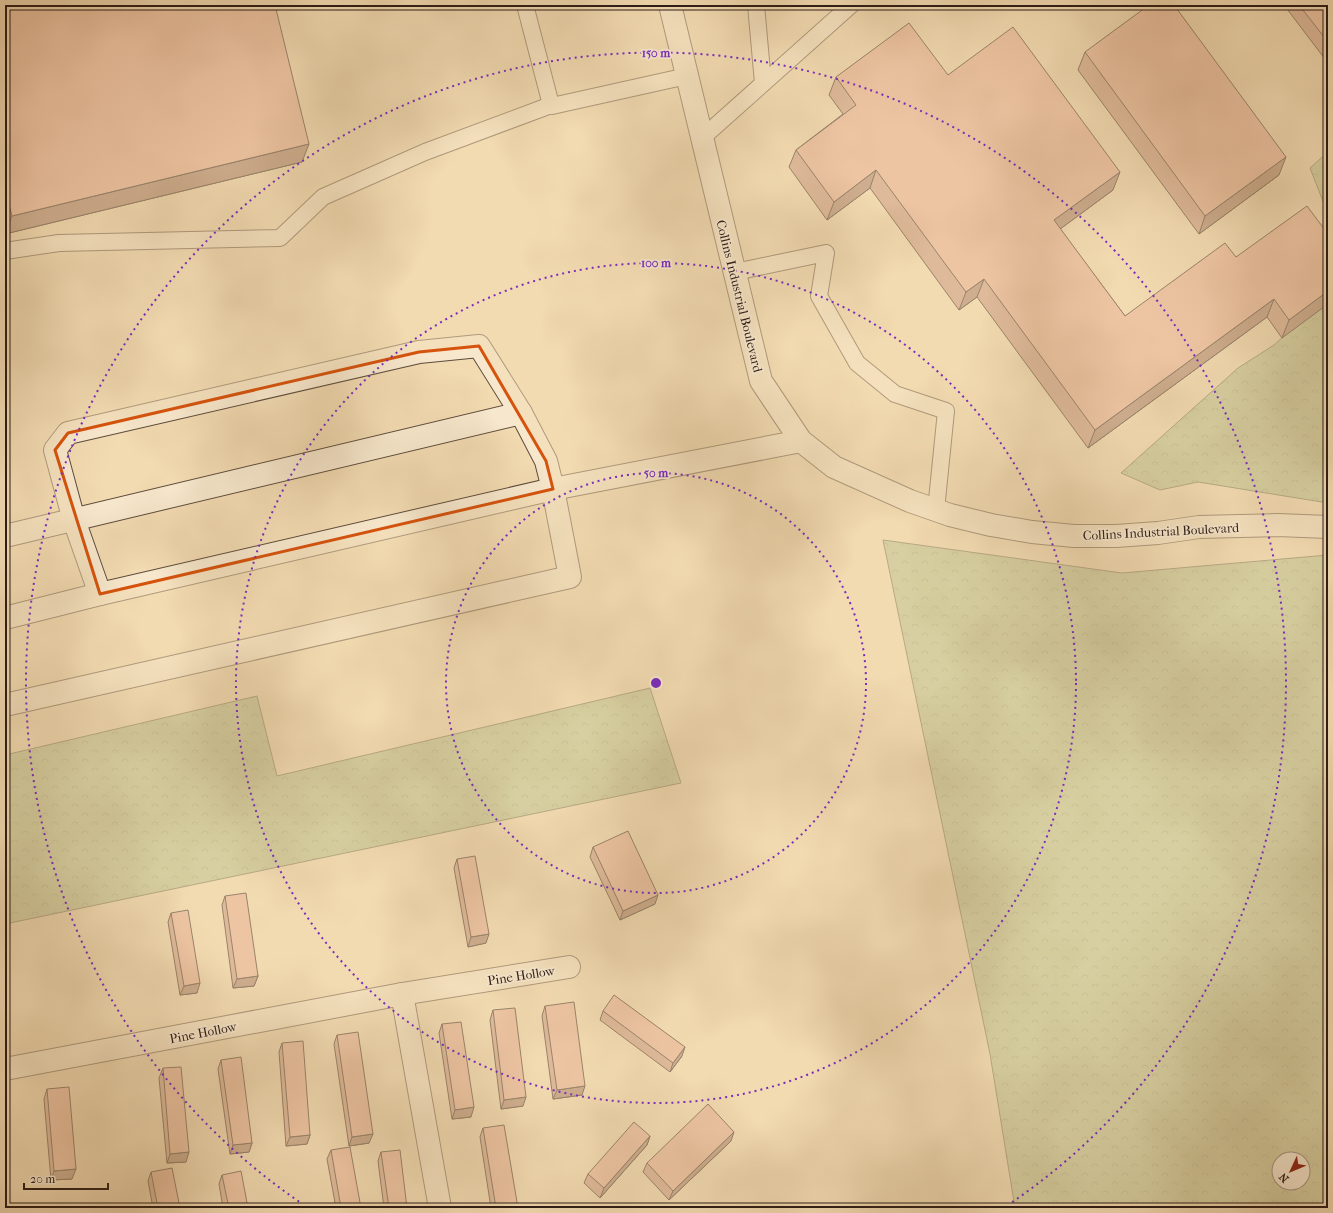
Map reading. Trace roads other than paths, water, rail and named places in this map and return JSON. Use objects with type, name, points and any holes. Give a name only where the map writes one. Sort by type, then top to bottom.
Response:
[{"type":"street","name":"Collins Industrial Boulevard","points":[[670,5],[761,381],[801,441],[834,467],[910,501],[936,510],[991,525],[1032,532],[1074,536],[1123,536],[1200,527],[1278,525],[1328,527]]},
{"type":"street","points":[[5,705],[570,577],[554,489],[546,460],[521,413],[479,346],[419,352],[68,434],[55,450],[74,520],[100,594]]},
{"type":"street","points":[[5,536],[521,413]]},
{"type":"street","points":[[5,618],[100,594],[554,489],[801,441]]},
{"type":"street","name":"Pine Hollow","points":[[5,1069],[402,994],[569,967]]},
{"type":"street","points":[[402,994],[440,1208]]},
{"type":"lane","points":[[525,5],[551,105]]},
{"type":"lane","points":[[756,5],[763,83]]},
{"type":"lane","points":[[702,138],[851,5]]},
{"type":"lane","points":[[5,251],[59,243],[280,238],[323,197],[425,152],[551,105],[687,76]]},
{"type":"lane","points":[[734,272],[826,253],[818,296],[858,363],[895,394],[946,411],[936,510]]}]
